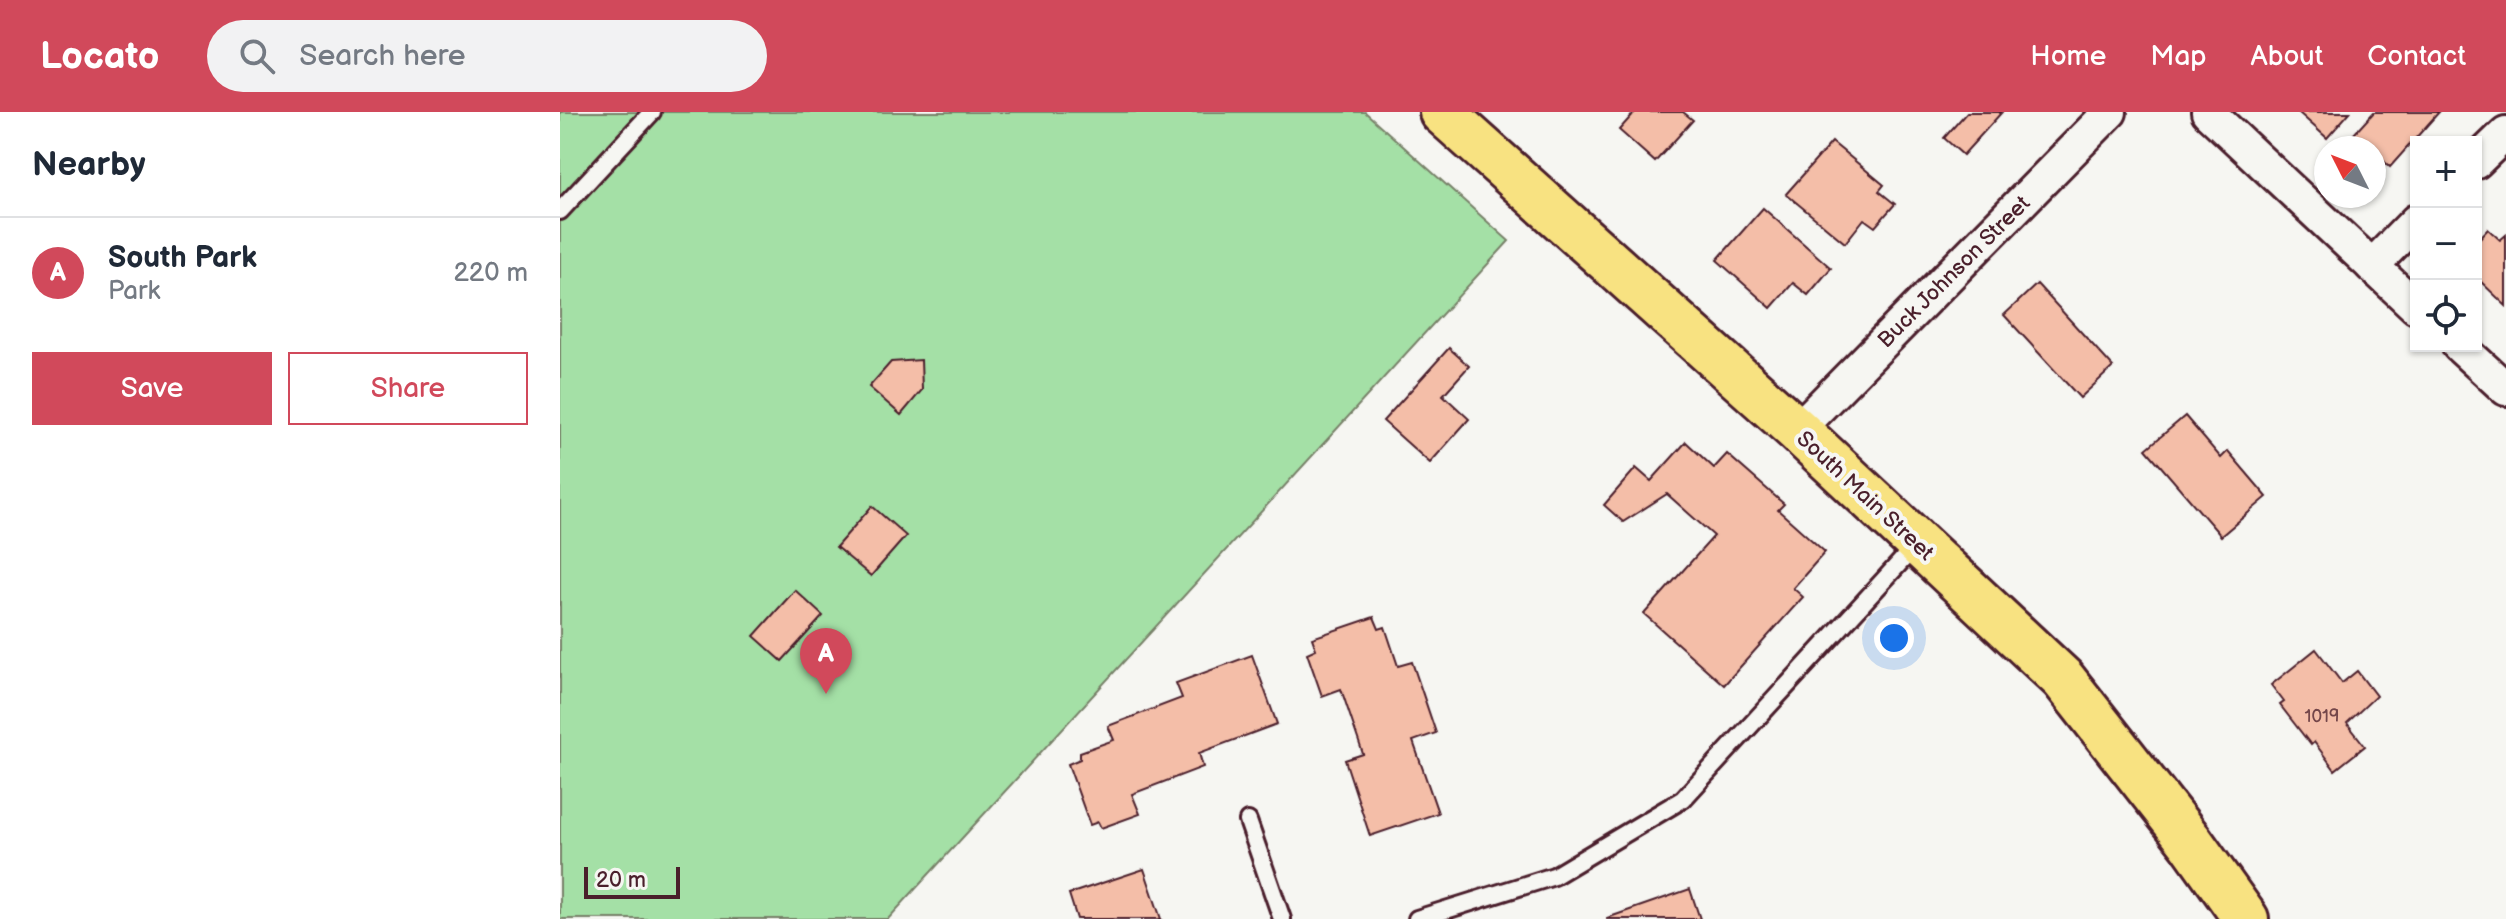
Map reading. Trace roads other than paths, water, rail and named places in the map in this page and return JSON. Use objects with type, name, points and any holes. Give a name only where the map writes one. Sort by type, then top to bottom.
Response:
[{"type":"highway","name":"South Main Street","points":[[1442,112],[1797,430],[2063,679],[2191,842],[2246,919]]},
{"type":"street","name":"Buck Johnson Street","points":[[1797,430],[2110,112]]},
{"type":"street","points":[[2208,112],[2410,301]]},
{"type":"street","points":[[2482,156],[2506,133]]},
{"type":"street","points":[[2372,266],[2410,227]]},
{"type":"street","points":[[2466,352],[2506,389]]},
{"type":"lane","points":[[560,211],[652,112]]},
{"type":"lane","points":[[1417,919],[1446,915],[1554,876],[1683,799],[1917,544]]},
{"type":"lane","points":[[1248,821],[1282,919]]},
{"type":"place","name":"South Park","points":[[826,694]]}]
